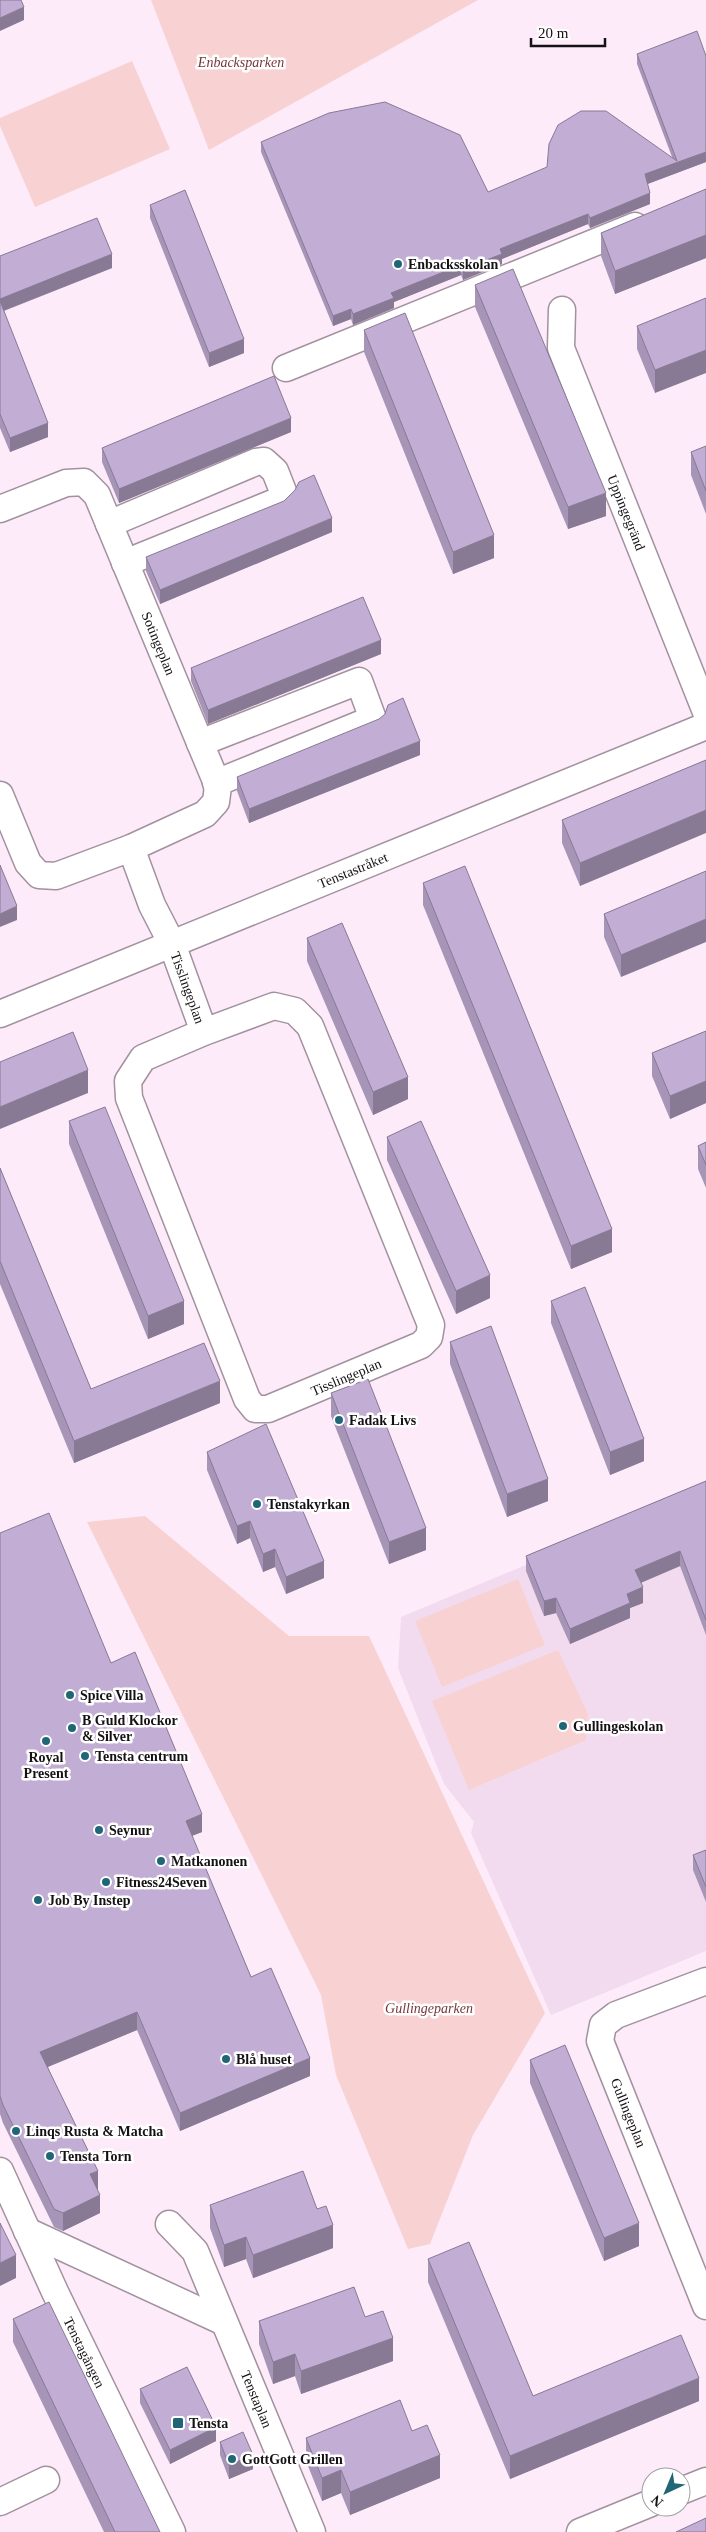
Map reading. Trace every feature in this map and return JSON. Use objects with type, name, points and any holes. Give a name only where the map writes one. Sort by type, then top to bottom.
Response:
[{"type":"street","points":[[286,368],[660,215]]},
{"type":"street","name":"Uppingegränd","points":[[562,310],[561,348],[706,712]]},
{"type":"street","points":[[109,524],[256,462],[264,461],[275,471],[284,494],[278,501],[125,563]]},
{"type":"street","name":"Sotingeplan","points":[[0,508],[66,483],[84,482],[97,495],[216,783]]},
{"type":"street","points":[[0,795],[11,851],[28,863],[39,875],[56,876],[131,848],[205,814],[216,802],[216,783],[373,719],[367,698],[359,681],[200,743]]},
{"type":"street","name":"Tenstastråket","points":[[0,1014],[706,726]]},
{"type":"street","points":[[131,848],[152,904],[172,944]]},
{"type":"street","name":"Tisslingeplan","points":[[172,944],[204,1032]]},
{"type":"street","name":"Tisslingeplan","points":[[274,1006],[295,1011],[310,1026],[431,1325],[429,1337],[421,1345],[268,1409],[255,1409],[247,1400],[129,1098],[128,1081],[143,1058],[204,1032],[274,1006]]},
{"type":"street","name":"Gullingeplan","points":[[706,1980],[616,2015],[603,2025],[600,2041],[706,2306]]},
{"type":"street","name":"Tenstagången","points":[[0,2171],[172,2532]]},
{"type":"street","name":"Tenstaplan","points":[[169,2224],[195,2250],[312,2532]]},
{"type":"street","points":[[27,2231],[224,2322]]},
{"type":"street","points":[[0,2502],[46,2480]]},
{"type":"street","points":[[691,2487],[706,2481]]},
{"type":"street","points":[[580,2532],[641,2507]]},
{"type":"shaded area","name":"Gullingeskolan","points":[[706,1490],[706,1951],[551,2015],[471,1833],[474,1822],[444,1784],[398,1668],[401,1617]]},
{"type":"green space","name":"Enbacksparken","points":[[151,0],[478,0],[209,150]]},
{"type":"green space","points":[[132,61],[170,149],[35,207],[0,126],[0,118]]},
{"type":"green space","name":"Gullingeparken","points":[[145,1516],[289,1636],[369,1636],[545,2013],[473,2135],[430,2244],[408,2249],[336,2075],[321,1995],[87,1522]]},
{"type":"green space","points":[[518,1579],[545,1645],[442,1687],[415,1621]]},
{"type":"green space","points":[[558,1650],[588,1714],[586,1740],[469,1790],[432,1701]]},
{"type":"building","points":[[0,0],[21,0],[24,7],[0,18]]},
{"type":"building","name":"Enbacksskolan","points":[[697,31],[706,56],[706,152],[645,174],[650,193],[590,218],[588,214],[500,249],[502,254],[463,269],[461,265],[391,293],[394,298],[353,314],[351,309],[333,316],[261,142],[329,113],[385,102],[460,135],[488,192],[547,167],[549,144],[558,125],[581,111],[606,111],[677,161],[637,54]]},
{"type":"building","points":[[706,189],[706,235],[615,271],[601,233]]},
{"type":"building","points":[[185,190],[244,339],[209,353],[150,205]]},
{"type":"building","points":[[97,218],[112,254],[0,299],[0,256]]},
{"type":"building","points":[[513,269],[606,493],[568,507],[475,285]]},
{"type":"building","points":[[706,298],[706,350],[655,370],[637,326]]},
{"type":"building","points":[[0,301],[48,423],[10,438],[0,414]]},
{"type":"building","points":[[405,313],[494,535],[453,552],[364,330]]},
{"type":"building","points":[[274,376],[291,418],[119,489],[102,448]]},
{"type":"building","points":[[706,446],[706,491],[691,452]]},
{"type":"building","points":[[314,475],[332,518],[160,590],[146,557],[284,501],[295,490],[299,482]]},
{"type":"building","points":[[363,597],[381,640],[208,710],[191,668]]},
{"type":"building","points":[[403,698],[420,741],[249,809],[237,777],[379,719],[385,714],[388,705]]},
{"type":"building","points":[[706,760],[706,810],[580,863],[562,820]]},
{"type":"building","points":[[0,865],[17,906],[0,914]]},
{"type":"building","points":[[465,866],[612,1229],[571,1246],[423,883]]},
{"type":"building","points":[[706,871],[706,919],[621,955],[604,914]]},
{"type":"building","points":[[342,923],[408,1077],[373,1092],[307,938]]},
{"type":"building","points":[[706,1031],[706,1081],[670,1096],[652,1053]]},
{"type":"building","points":[[73,1032],[88,1070],[0,1107],[0,1062]]},
{"type":"building","points":[[105,1107],[184,1301],[148,1316],[69,1121]]},
{"type":"building","points":[[421,1121],[490,1275],[456,1291],[387,1137]]},
{"type":"building","points":[[706,1142],[706,1165],[698,1146]]},
{"type":"building","points":[[0,1168],[91,1389],[204,1343],[220,1381],[74,1441],[0,1261]]},
{"type":"building","points":[[585,1287],[644,1439],[610,1452],[551,1301]]},
{"type":"building","points":[[491,1326],[548,1479],[507,1494],[450,1342]]},
{"type":"building","points":[[368,1379],[426,1528],[389,1542],[331,1393]]},
{"type":"building","name":"Tenstakyrkan","points":[[266,1424],[324,1561],[286,1577],[275,1549],[263,1554],[250,1521],[237,1526],[207,1452]]},
{"type":"building","points":[[706,1481],[706,1620],[680,1551],[635,1570],[643,1587],[627,1594],[630,1603],[570,1629],[556,1598],[544,1601],[526,1556]]},
{"type":"building","name":"Tensta centrum","points":[[49,1513],[111,1663],[135,1652],[202,1814],[186,1821],[251,1977],[271,1968],[310,2058],[180,2113],[137,2012],[40,2052],[98,2171],[90,2174],[100,2195],[63,2213],[54,2209],[0,2096],[0,1533]]},
{"type":"building","points":[[706,1850],[706,1887],[693,1855]]},
{"type":"building","points":[[565,2045],[639,2223],[604,2238],[530,2060]]},
{"type":"building","points":[[303,2171],[317,2209],[326,2206],[333,2225],[253,2255],[246,2237],[224,2245],[210,2205]]},
{"type":"building","points":[[0,2223],[16,2255],[0,2263]]},
{"type":"building","points":[[469,2242],[533,2396],[681,2335],[699,2378],[510,2456],[428,2259]]},
{"type":"building","points":[[354,2287],[365,2317],[383,2311],[393,2338],[301,2371],[295,2354],[273,2362],[259,2321]]},
{"type":"building","points":[[49,2302],[160,2532],[115,2532],[13,2319]]},
{"type":"building","points":[[187,2367],[216,2427],[170,2450],[140,2389]]},
{"type":"building","points":[[400,2400],[412,2431],[427,2425],[440,2455],[350,2492],[341,2470],[322,2478],[306,2438]]},
{"type":"building","points":[[243,2432],[253,2455],[229,2465],[220,2442]]},
{"type":"building","points":[[706,2518],[706,2532],[676,2532]]},
{"type":"place","name":"Enbacksskolan","points":[[398,264]]},
{"type":"place","name":"Fadak Livs","points":[[339,1420]]},
{"type":"place","name":"Tenstakyrkan","points":[[257,1504]]},
{"type":"place","name":"Spice Villa","points":[[70,1695]]},
{"type":"place","name":"Gullingeskolan","points":[[563,1726]]},
{"type":"place","name":"B Guld Klockor & Silver","points":[[72,1728]]},
{"type":"place","name":"Royal Present","points":[[46,1741]]},
{"type":"place","name":"Tensta centrum","points":[[85,1756]]},
{"type":"place","name":"Seynur","points":[[99,1830]]},
{"type":"place","name":"Matkanonen","points":[[161,1861]]},
{"type":"place","name":"Fitness24Seven","points":[[106,1882]]},
{"type":"place","name":"Job By Instep","points":[[38,1900]]},
{"type":"place","name":"Blå huset","points":[[226,2059]]},
{"type":"place","name":"Linqs Rusta & Matcha","points":[[16,2131]]},
{"type":"place","name":"Tensta Torn","points":[[50,2156]]},
{"type":"place","name":"Tensta","points":[[178,2423]]},
{"type":"place","name":"GottGott Grillen","points":[[232,2459]]}]
